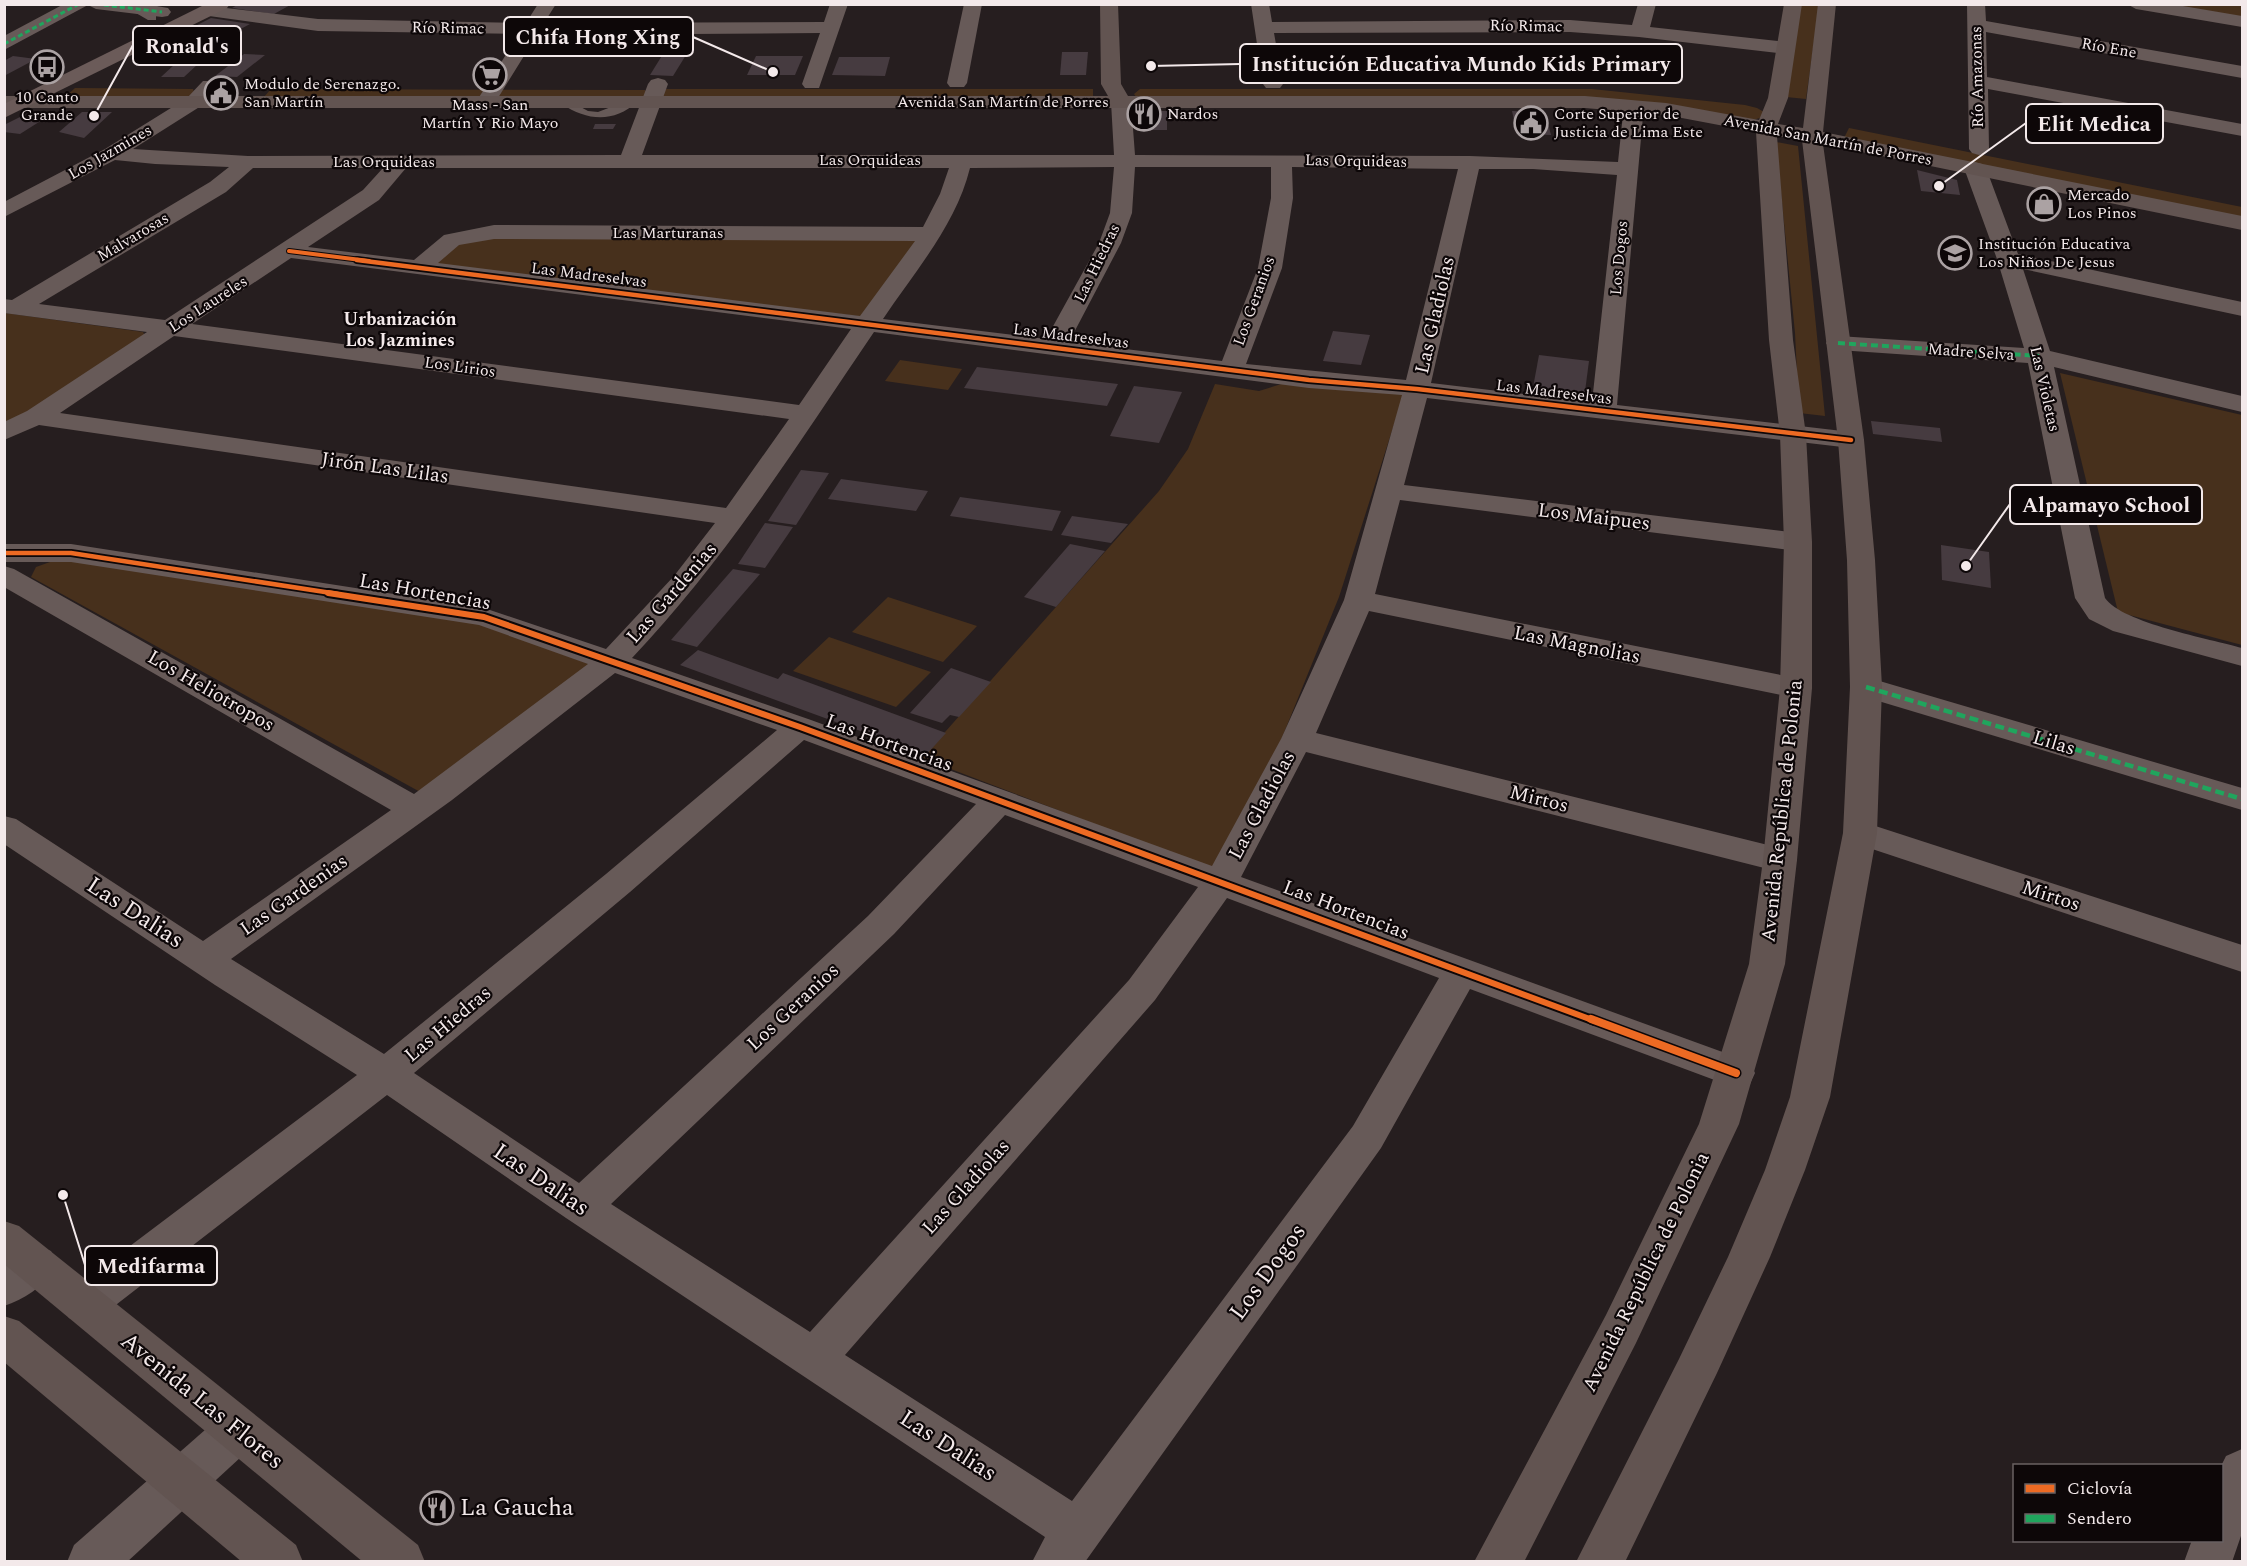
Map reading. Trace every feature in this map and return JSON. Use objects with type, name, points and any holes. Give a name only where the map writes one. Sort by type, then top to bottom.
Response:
[{"type":"main road","points":[[1109,4],[1116,93]]},
{"type":"main road","name":"Avenida República de Polonia","points":[[1498,1562],[1626,1318],[1719,1124],[1767,964],[1780,860],[1796,688],[1798,542],[1793,435],[1781,340],[1764,112],[1778,98],[1793,4]]},
{"type":"main road","points":[[1600,1562],[1695,1373],[1749,1257],[1785,1170],[1809,1097],[1860,833],[1866,687],[1861,560],[1818,123],[1827,4]]},
{"type":"main road","points":[[4,112],[215,8]]},
{"type":"main road","points":[[131,28],[159,10]]},
{"type":"main road","name":"Avenida San Martín de Porres","points":[[4,102],[194,102],[492,94],[566,102],[813,84],[957,84],[1116,93],[1273,84],[1559,83],[1688,93]]},
{"type":"main road","name":"Avenida San Martín de Porres","points":[[8,87],[210,85],[492,94],[646,96],[1116,93],[1518,100],[1764,112],[1977,159],[2242,223]]},
{"type":"main road","name":"Avenida San Martín de Porres","points":[[1957,144],[1977,159]]},
{"type":"main road","name":"Avenida San Martín de Porres","points":[[1977,159],[2002,153]]},
{"type":"main road","name":"Avenida Las Flores","points":[[15,1264],[84,1305],[401,1562]]},
{"type":"main road","points":[[4,1335],[279,1562]]},
{"type":"street","points":[[4,44],[79,4]]},
{"type":"street","points":[[96,4],[159,10]]},
{"type":"street","points":[[492,94],[547,4]]},
{"type":"street","points":[[813,84],[839,4]]},
{"type":"street","points":[[957,84],[973,4]]},
{"type":"street","points":[[1260,4],[1273,84]]},
{"type":"street","points":[[1639,31],[1647,4]]},
{"type":"street","name":"Río Amazonas","points":[[1976,4],[1977,159]]},
{"type":"street","points":[[2136,4],[2242,22]]},
{"type":"street","name":"Río Rimac","points":[[215,8],[318,25],[532,29],[832,27]]},
{"type":"street","name":"Río Rimac","points":[[1264,28],[1513,25],[1639,31],[1786,48]]},
{"type":"street","name":"Río Ene","points":[[1976,25],[2242,72]]},
{"type":"street","points":[[1978,81],[2242,130]]},
{"type":"street","name":"Los Jazmines","points":[[4,211],[112,153],[194,102],[210,85]]},
{"type":"street","name":"Las Hiedras","points":[[1054,348],[1110,243],[1121,213],[1125,160],[1116,93]]},
{"type":"street","points":[[629,162],[646,96]]},
{"type":"street","name":"Los Dogos","points":[[1604,411],[1634,105]]},
{"type":"street","name":"Las Orquideas","points":[[112,153],[155,158],[248,162],[1125,160],[1533,163],[1628,170]]},
{"type":"street","name":"Las Violetas","points":[[1977,159],[2039,356],[2091,598],[2100,613],[2124,625],[2242,657]]},
{"type":"street","name":"Las Gardenias","points":[[204,959],[415,809],[613,660],[679,591],[735,518],[929,234],[950,199],[961,160]]},
{"type":"street","name":"Los Geranios","points":[[1231,370],[1270,268],[1282,198],[1281,161]]},
{"type":"street","name":"Malvarosas","points":[[10,307],[218,187],[248,162]]},
{"type":"street","name":"Los Laureles","points":[[4,432],[36,417],[289,251],[371,195],[400,162]]},
{"type":"street","name":"Las Gladiolas","points":[[814,1358],[1142,990],[1221,882],[1297,738],[1359,600],[1418,389],[1470,162]]},
{"type":"street","name":"Las Marturanas","points":[[418,268],[452,240],[494,232],[929,234]]},
{"type":"street","name":"Las Madreselvas","points":[[289,251],[1231,370],[1418,389],[1793,435],[1851,440]]},
{"type":"street","points":[[2008,259],[2242,309]]},
{"type":"street","name":"Los Lirios","points":[[10,307],[807,414]]},
{"type":"street","name":"Madre Selva","points":[[1838,342],[2039,356],[2242,404]]},
{"type":"street","name":"Jirón Las Lilas","points":[[36,417],[735,518]]},
{"type":"street","name":"Los Maipues","points":[[1390,491],[1798,542]]},
{"type":"street","name":"Las Hortencias","points":[[4,553],[71,553],[484,617],[613,660],[800,728],[1736,1073]]},
{"type":"street","name":"Los Heliotropos","points":[[4,575],[415,809]]},
{"type":"street","name":"Las Magnolias","points":[[1359,600],[1796,688]]},
{"type":"street","name":"Lilas","points":[[1866,687],[2242,799]]},
{"type":"street","name":"Las Hiedras","points":[[84,1305],[386,1074],[618,883],[800,728]]},
{"type":"street","name":"Mirtos","points":[[1297,738],[1780,860]]},
{"type":"street","name":"Los Geranios","points":[[580,1206],[881,925],[999,801]]},
{"type":"street","name":"Las Dalias","points":[[4,827],[204,959],[386,1074],[580,1206],[814,1358],[1067,1547]]},
{"type":"street","name":"Mirtos","points":[[1860,833],[2242,959]]},
{"type":"street","name":"Los Dogos","points":[[1067,1547],[1367,1137],[1462,971]]},
{"type":"street","points":[[91,1562],[238,1430]]},
{"type":"street","points":[[2223,1523],[2242,1471]]},
{"type":"street","points":[[2208,1562],[2215,1542]]},
{"type":"shaded area","points":[[1801,5],[1819,5],[1806,99],[1786,97]]},
{"type":"shaded area","points":[[2155,5],[2242,5],[2242,19]]},
{"type":"shaded area","points":[[75,88],[193,89],[194,92],[188,97],[64,98]]},
{"type":"shaded area","points":[[271,89],[645,90],[647,93],[644,97],[263,98]]},
{"type":"shaded area","points":[[665,89],[1093,89],[1093,98],[664,99],[659,95]]},
{"type":"shaded area","points":[[1140,89],[1592,89],[1745,105],[1764,112],[1760,118],[1753,120],[1682,109],[1137,98],[1134,94]]},
{"type":"shaded area","points":[[1849,128],[2242,207],[2242,219],[1844,138]]},
{"type":"shaded area","points":[[1776,142],[1798,146],[1825,416],[1799,413],[1795,333]]},
{"type":"shaded area","points":[[482,236],[918,239],[866,317],[432,266],[443,248]]},
{"type":"shaded area","points":[[5,313],[143,332],[146,338],[5,424]]},
{"type":"shaded area","points":[[900,360],[962,369],[948,390],[885,381]]},
{"type":"shaded area","points":[[2060,373],[2242,415],[2242,645],[2118,612]]},
{"type":"shaded area","points":[[1291,381],[1404,393],[1339,597],[1277,750],[1212,869],[922,758],[1159,491],[1188,449],[1215,384],[1259,391]]},
{"type":"shaded area","points":[[67,556],[479,624],[592,665],[422,793],[31,577],[36,567]]},
{"type":"shaded area","points":[[888,597],[977,626],[943,662],[852,632]]},
{"type":"shaded area","points":[[829,637],[931,672],[896,707],[793,671]]},
{"type":"building","points":[[239,4],[292,4],[274,14],[232,8]]},
{"type":"building","points":[[211,18],[250,24],[186,58],[146,51]]},
{"type":"building","points":[[1062,52],[1088,52],[1086,75],[1060,75]]},
{"type":"building","points":[[244,54],[265,55],[237,77],[215,76]]},
{"type":"building","points":[[663,54],[686,55],[673,76],[650,75]]},
{"type":"building","points":[[13,56],[36,59],[4,76],[4,61]]},
{"type":"building","points":[[756,56],[803,56],[795,75],[747,75]]},
{"type":"building","points":[[839,57],[890,57],[885,76],[832,75]]},
{"type":"building","points":[[175,64],[198,64],[184,77],[161,77]]},
{"type":"building","points":[[1140,111],[1167,111],[1167,130],[1139,130]]},
{"type":"building","name":"Corte Superior de Justicia de Lima Este","points":[[1512,111],[1545,112],[1551,135],[1517,134]]},
{"type":"building","points":[[82,112],[112,112],[84,138],[59,132]]},
{"type":"building","points":[[26,114],[50,115],[20,134],[4,132],[4,125]]},
{"type":"building","points":[[595,124],[616,124],[613,129],[593,129]]},
{"type":"building","points":[[1917,170],[1957,180],[1960,195],[1921,191]]},
{"type":"building","points":[[1333,331],[1370,335],[1361,365],[1323,361]]},
{"type":"building","points":[[1539,355],[1589,361],[1584,399],[1532,393]]},
{"type":"building","points":[[977,367],[1118,384],[1107,406],[964,388]]},
{"type":"building","points":[[1134,386],[1182,392],[1159,443],[1110,436]]},
{"type":"building","points":[[1871,421],[1940,428],[1942,442],[1873,434]]},
{"type":"building","points":[[801,470],[829,473],[796,525],[768,521]]},
{"type":"building","points":[[841,479],[928,491],[916,511],[828,499]]},
{"type":"building","points":[[960,497],[1061,511],[1052,531],[950,516]]},
{"type":"building","points":[[1072,516],[1128,524],[1111,543],[1061,535]]},
{"type":"building","points":[[765,523],[793,527],[765,568],[738,564]]},
{"type":"building","points":[[1070,544],[1105,551],[1056,607],[1024,597]]},
{"type":"building","points":[[1941,545],[1989,552],[1991,588],[1942,580]]},
{"type":"building","points":[[733,569],[760,574],[697,647],[671,640]]},
{"type":"building","points":[[698,650],[778,679],[783,673],[946,733],[926,755],[680,665]]},
{"type":"building","points":[[951,668],[991,682],[959,717],[950,715],[942,723],[910,713]]},
{"type":"marked path","points":[[4,44],[79,4]]},
{"type":"marked path","points":[[96,4],[162,12]]},
{"type":"marked path","points":[[1838,343],[2039,356]]},
{"type":"marked path","points":[[1866,687],[2242,799]]},
{"type":"cycle path","points":[[289,251],[1309,380],[1417,389],[1851,440]]},
{"type":"cycle path","points":[[4,553],[71,553],[484,617],[800,727],[1736,1073]]},
{"type":"place","name":"Institución Educativa Mundo Kids Primary","points":[[1151,66]]},
{"type":"place","name":"10 Canto Grande","points":[[47,67]]},
{"type":"place","name":"Chifa Hong Xing","points":[[773,72]]},
{"type":"place","name":"Mass - San Martín Y Rio Mayo","points":[[490,75]]},
{"type":"place","name":"Modulo de Serenazgo. San Martín","points":[[221,93]]},
{"type":"place","name":"Nardos","points":[[1144,114]]},
{"type":"place","name":"Ronald's","points":[[94,116]]},
{"type":"place","name":"Corte Superior de Justicia de Lima Este","points":[[1531,123]]},
{"type":"place","name":"Elit Medica","points":[[1939,186]]},
{"type":"place","name":"Mercado Los Pinos","points":[[2044,204]]},
{"type":"place","name":"Institución Educativa Los Niños De Jesus","points":[[1955,253]]},
{"type":"place","name":"Alpamayo School","points":[[1966,566]]},
{"type":"place","name":"Medifarma","points":[[63,1195]]},
{"type":"place","name":"La Gaucha","points":[[437,1508]]},
{"type":"district","name":"Urbanización Los Jazmines","points":[[400,329]]}]
